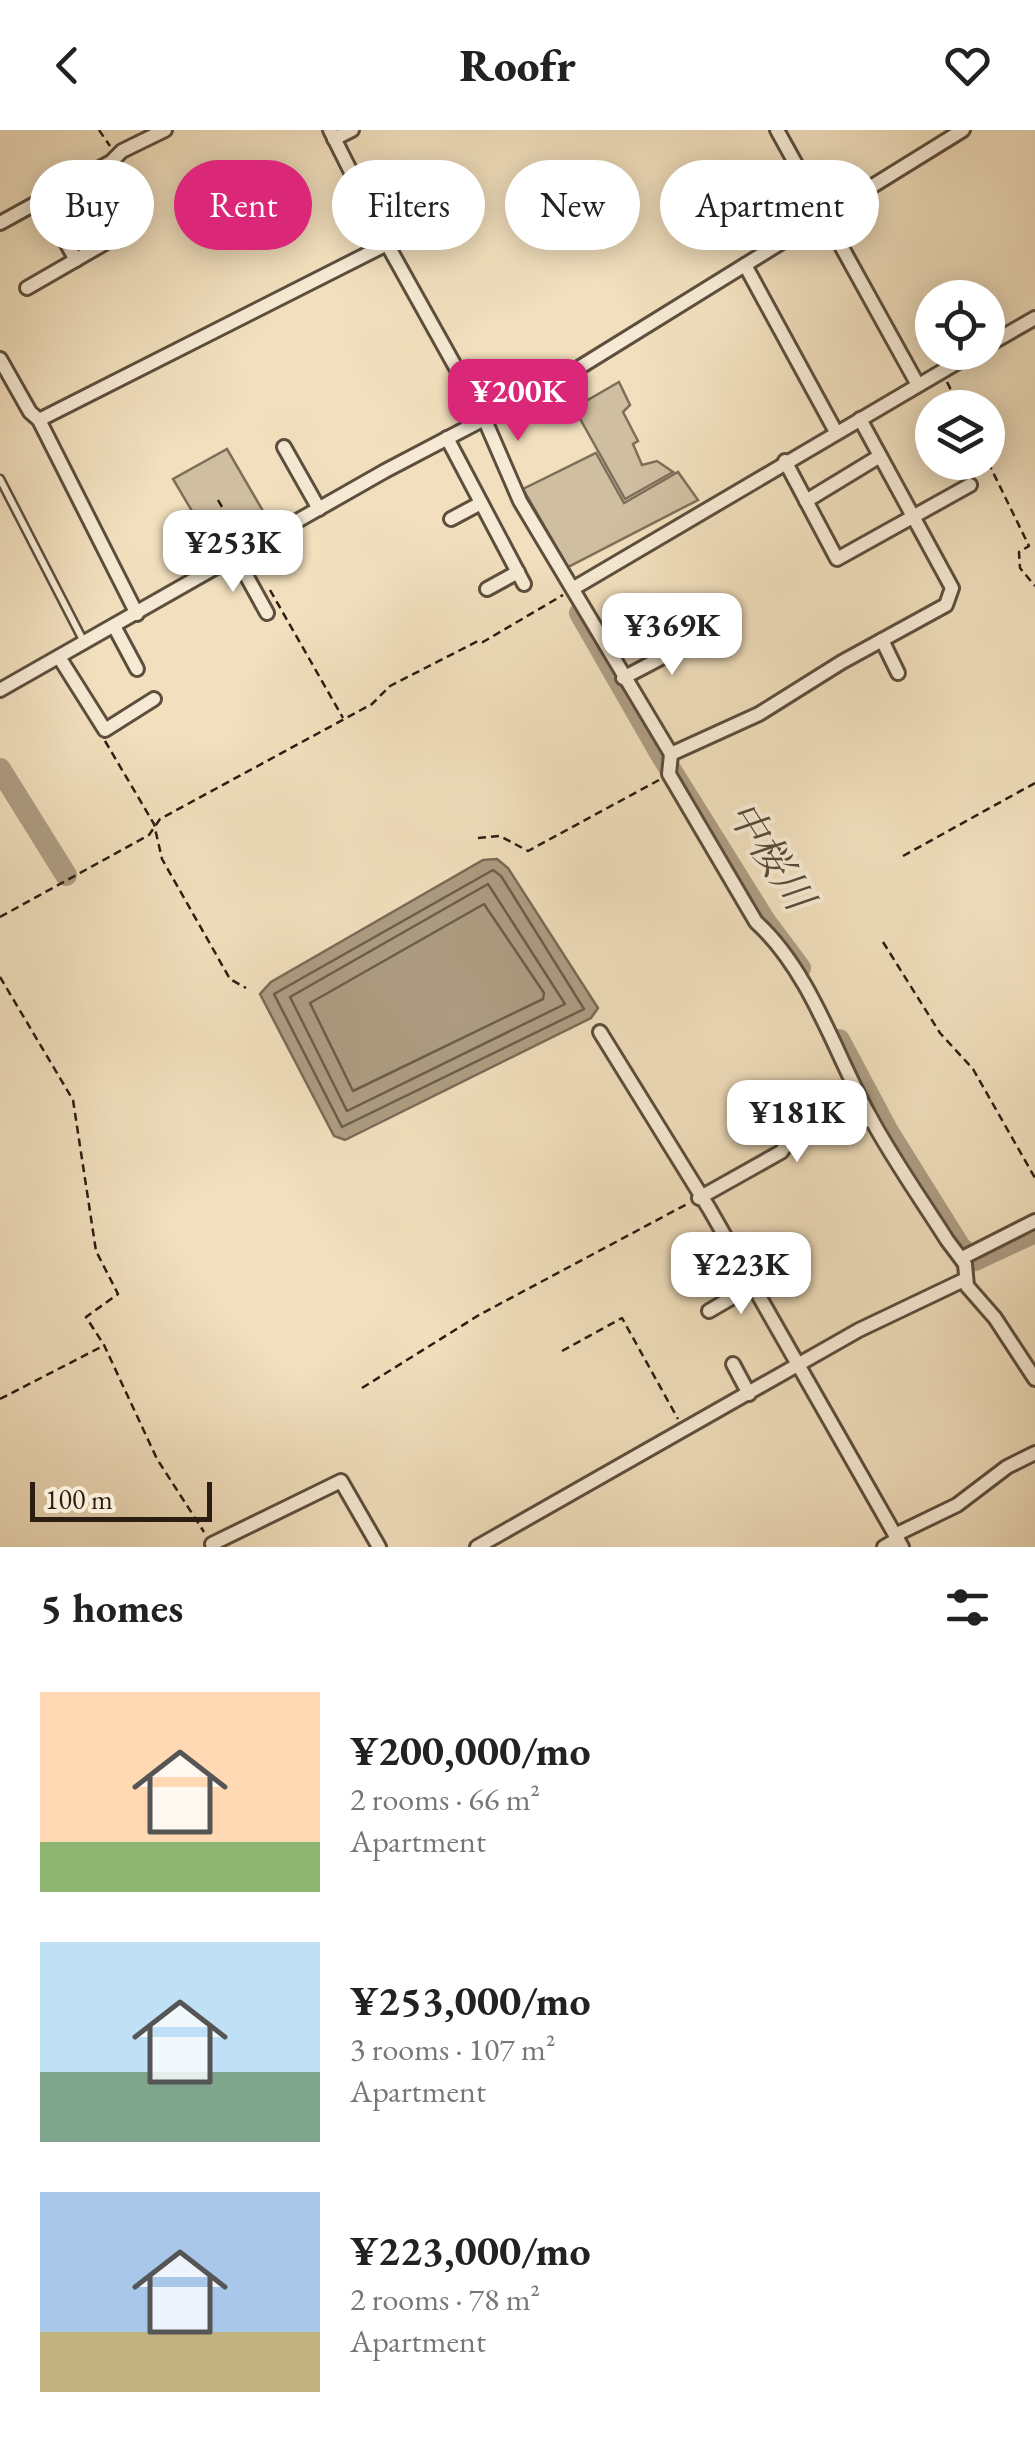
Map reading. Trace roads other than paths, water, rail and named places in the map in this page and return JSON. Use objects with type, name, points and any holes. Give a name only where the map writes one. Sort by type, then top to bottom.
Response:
[{"type":"street","points":[[110,160],[165,130]]},
{"type":"street","points":[[345,160],[332,135],[352,130]]},
{"type":"street","points":[[777,130],[793,160]]},
{"type":"street","points":[[879,181],[963,130]]},
{"type":"street","points":[[0,224],[30,207]]},
{"type":"street","points":[[70,250],[76,260]]},
{"type":"street","points":[[26,288],[94,250]]},
{"type":"street","points":[[39,420],[375,250]]},
{"type":"street","points":[[390,250],[484,418],[520,500],[623,678],[756,922],[770,935],[802,984],[871,1119],[947,1240],[967,1255]]},
{"type":"street","points":[[0,690],[447,438],[564,377],[769,250]]},
{"type":"street","points":[[841,250],[918,385]]},
{"type":"street","points":[[745,265],[836,432]]},
{"type":"street","points":[[1005,336],[1035,318]]},
{"type":"street","points":[[0,359],[30,412],[39,420],[137,614]]},
{"type":"street","points":[[570,591],[691,522],[784,461],[945,370]]},
{"type":"street","points":[[670,764],[946,605],[950,598],[952,588],[860,419]]},
{"type":"street","points":[[447,438],[521,578],[487,589]]},
{"type":"street","points":[[284,447],[319,510]]},
{"type":"street","points":[[806,501],[880,456]]},
{"type":"street","points":[[784,461],[837,558],[970,485]]},
{"type":"street","points":[[451,519],[481,502]]},
{"type":"street","points":[[242,554],[267,614]]},
{"type":"street","points":[[114,626],[137,670]]},
{"type":"street","points":[[623,678],[700,637]]},
{"type":"street","points":[[882,640],[898,674]]},
{"type":"street","points":[[58,657],[105,730],[154,699]]},
{"type":"street","points":[[600,1032],[899,1540]]},
{"type":"street","points":[[699,1198],[780,1152],[786,1144],[836,1120],[860,1124],[871,1119]]},
{"type":"street","points":[[967,1255],[1035,1221]]},
{"type":"street","points":[[967,1255],[966,1280],[1035,1379]]},
{"type":"street","points":[[477,1547],[859,1330],[966,1280]]},
{"type":"street","points":[[709,1310],[752,1286]]},
{"type":"street","points":[[733,1364],[750,1394]]},
{"type":"street","points":[[884,1547],[1035,1453]]},
{"type":"street","points":[[212,1544],[341,1481],[379,1547]]},
{"type":"lane","points":[[0,480],[84,642]]},
{"type":"water","points":[[497,859],[508,868],[598,1008],[591,1018],[345,1140],[334,1136],[260,994],[271,982],[483,860]]},
{"type":"waterway","name":"中桜川","points":[[580,613],[662,756],[765,921],[800,968]]},
{"type":"waterway","points":[[0,769],[66,875]]},
{"type":"waterway","name":"中桜川","points":[[839,1040],[887,1130],[960,1247],[975,1260],[1035,1232]]}]
